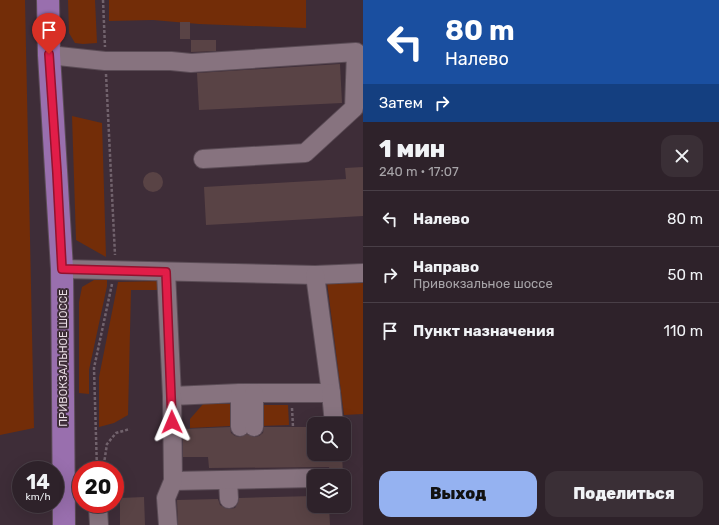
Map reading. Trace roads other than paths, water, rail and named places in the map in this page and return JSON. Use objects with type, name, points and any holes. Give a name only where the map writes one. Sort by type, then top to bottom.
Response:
[{"type":"main road","name":"ПРИВОКЗАЛЬНОЕ ШОССЕ","points":[[48,0],[49,54],[62,269],[64,525]]},
{"type":"lane","points":[[49,54],[105,61],[171,60],[191,63],[359,49],[354,108],[305,153],[203,159]]},
{"type":"lane","points":[[62,269],[315,275],[363,273]]},
{"type":"lane","points":[[166,272],[172,396],[173,482],[166,498],[168,525]]},
{"type":"lane","points":[[315,275],[333,417]]},
{"type":"lane","points":[[172,396],[247,393],[331,393]]},
{"type":"lane","points":[[247,393],[247,427]]},
{"type":"lane","points":[[173,482],[307,478]]},
{"type":"lane","points":[[228,480],[229,499]]},
{"type":"lane","points":[[98,513],[99,525]]}]
